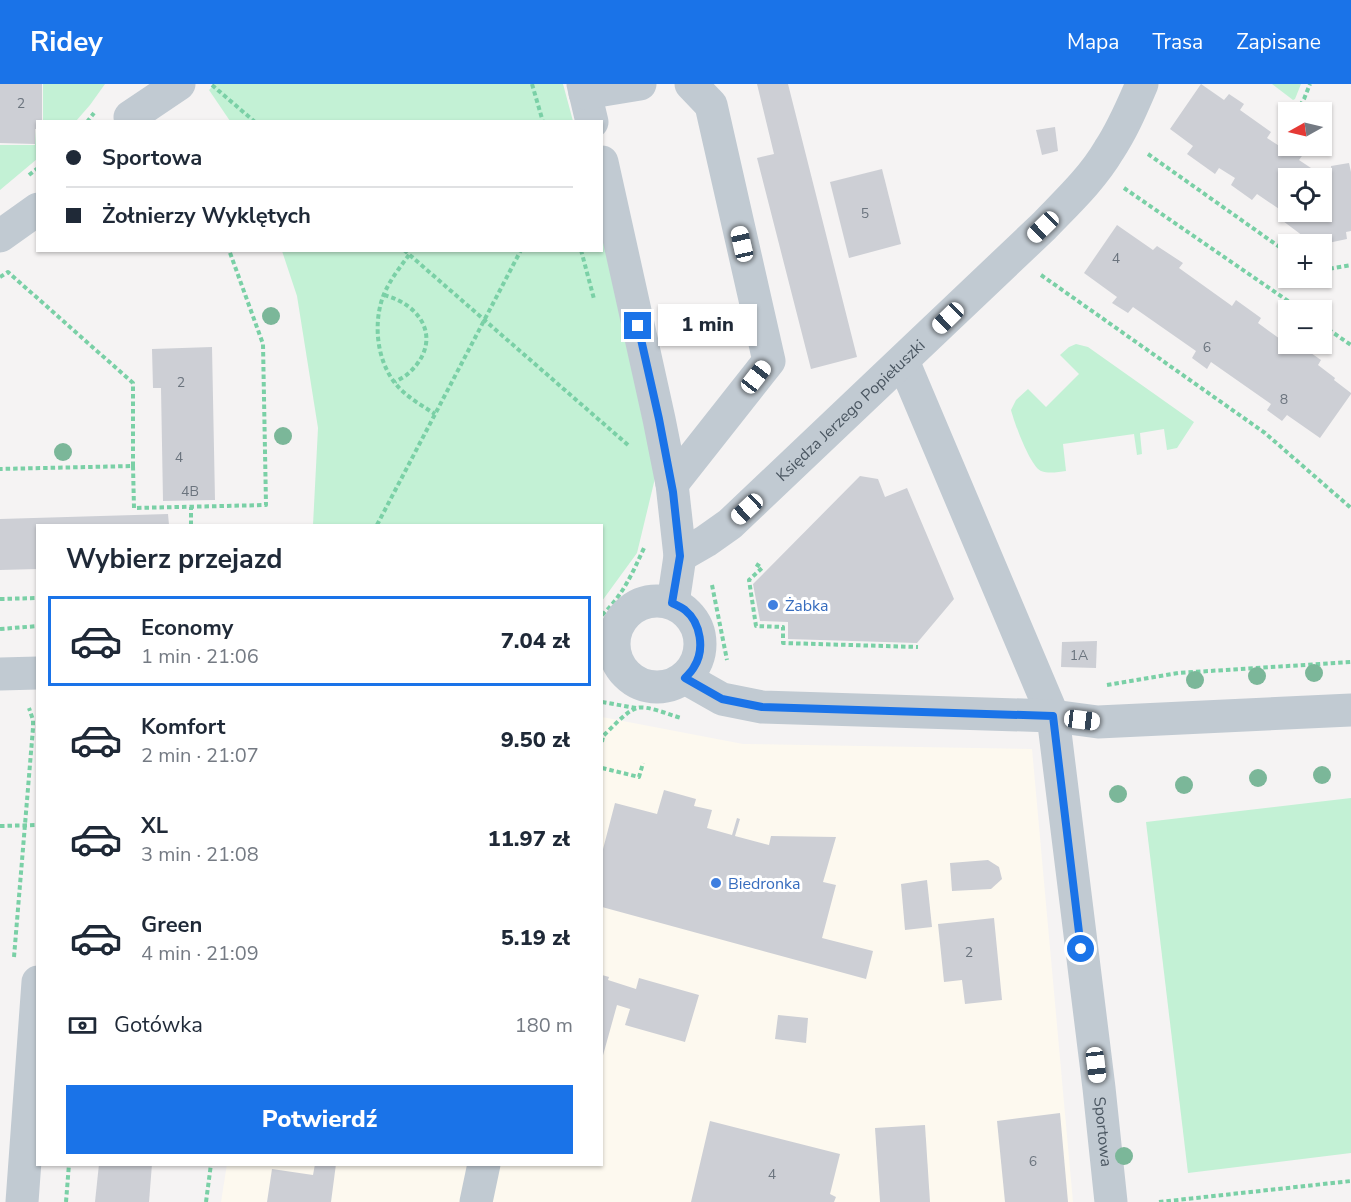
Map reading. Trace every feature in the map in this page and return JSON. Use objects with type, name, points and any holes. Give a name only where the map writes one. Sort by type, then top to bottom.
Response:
[{"type":"street","points":[[128,119],[158,84]]},
{"type":"street","points":[[128,119],[179,84]]},
{"type":"street","points":[[586,100],[640,84]]},
{"type":"street","points":[[672,484],[769,361],[711,105],[691,84]]},
{"type":"street","name":"Księdza Jerzego Popiełuszki","points":[[680,556],[730,524],[1029,241],[1072,197],[1108,152],[1123,128],[1142,84]]},
{"type":"street","points":[[603,167],[672,484],[680,556],[672,603]]},
{"type":"street","points":[[0,236],[36,210]]},
{"type":"street","name":"Sportowa","points":[[903,361],[1053,716],[1111,1202]]},
{"type":"street","points":[[657,600],[672,603],[686,611],[695,623],[700,637],[700,652],[695,667],[685,678],[670,686],[653,688],[637,683],[624,672],[610,667],[618,626],[627,613],[641,604],[657,600]]},
{"type":"street","points":[[0,674],[36,673]]},
{"type":"street","points":[[685,678],[722,699],[762,707],[1053,716],[1098,722],[1351,710]]},
{"type":"street","points":[[22,1202],[26,972]]},
{"type":"street","points":[[476,1202],[484,1166]]},
{"type":"path","points":[[211,84],[253,120]]},
{"type":"path","points":[[532,84],[542,120]]},
{"type":"path","points":[[1302,102],[1310,84]]},
{"type":"path","points":[[1147,153],[1278,246]]},
{"type":"path","points":[[1122,187],[1286,300]]},
{"type":"path","points":[[0,277],[8,272],[133,383],[134,508],[266,505],[263,344],[230,252]]},
{"type":"path","points":[[406,252],[636,452]]},
{"type":"path","points":[[377,524],[521,252]]},
{"type":"path","points":[[582,252],[596,306]]},
{"type":"path","points":[[409,255],[389,283],[384,295],[380,309],[378,340],[386,366],[395,382],[413,399],[435,414]]},
{"type":"path","points":[[1332,268],[1351,265]]},
{"type":"path","points":[[1038,266],[1040,274],[1265,433],[1351,508]]},
{"type":"path","points":[[384,295],[397,298],[412,308],[422,320],[427,334],[421,359],[410,373],[395,382]]},
{"type":"path","points":[[1332,332],[1351,345]]},
{"type":"path","points":[[0,469],[133,466]]},
{"type":"path","points":[[191,507],[191,524]]},
{"type":"path","points":[[603,614],[629,581],[644,546]]},
{"type":"path","points":[[756,564],[762,568],[749,580],[756,626],[783,627],[783,643],[850,648],[918,647]]},
{"type":"path","points":[[0,599],[36,598]]},
{"type":"path","points":[[0,629],[36,626]]},
{"type":"path","points":[[1098,686],[1178,673],[1351,662]]},
{"type":"path","points":[[603,702],[644,708],[684,719]]},
{"type":"path","points":[[20,704],[28,708],[35,728],[24,825],[26,972]]},
{"type":"path","points":[[603,736],[630,712],[638,708]]},
{"type":"path","points":[[603,768],[639,777],[644,763]]},
{"type":"path","points":[[0,826],[36,825]]},
{"type":"path","points":[[66,1202],[69,1166]]},
{"type":"path","points":[[206,1202],[211,1166]]},
{"type":"path","points":[[1159,1202],[1351,1181]]},
{"type":"shaded area","points":[[603,717],[743,744],[1032,749],[1073,1202],[221,1202],[227,1166],[603,1166]]},
{"type":"green space","points":[[43,84],[105,84],[77,120],[43,120]]},
{"type":"green space","points":[[215,84],[563,84],[573,120],[229,120],[209,90]]},
{"type":"green space","points":[[1272,84],[1301,84],[1293,100]]},
{"type":"green space","points":[[36,131],[36,160],[0,190],[0,145],[35,145]]},
{"type":"green space","points":[[603,233],[657,470],[637,553],[603,600],[603,524],[313,524],[318,428],[297,296],[282,252],[603,252]]},
{"type":"green space","points":[[1076,344],[1088,347],[1194,422],[1177,448],[1167,450],[1164,429],[1140,433],[1142,454],[1137,455],[1134,434],[1063,444],[1066,471],[1047,472],[1037,467],[1023,443],[1011,410],[1016,400],[1028,389],[1046,407],[1079,374],[1060,355]]},
{"type":"green space","points":[[1351,798],[1351,1153],[1188,1173],[1146,822]]},
{"type":"building","points":[[0,84],[42,84],[42,120],[36,120],[35,144],[0,143]]},
{"type":"building","points":[[757,84],[788,84],[857,357],[811,369],[757,158],[774,154]]},
{"type":"building","points":[[1201,84],[1224,100],[1229,94],[1244,104],[1240,110],[1271,132],[1267,138],[1278,145],[1278,156],[1302,156],[1299,160],[1311,168],[1278,168],[1278,208],[1257,194],[1252,200],[1231,185],[1235,178],[1219,168],[1215,174],[1187,154],[1193,146],[1170,129]]},
{"type":"building","points":[[1055,127],[1058,151],[1042,155],[1036,130]]},
{"type":"building","points":[[1349,163],[1351,231],[1346,232],[1347,239],[1332,242],[1332,234],[1300,234],[1284,222],[1332,222],[1331,166]]},
{"type":"building","points":[[882,169],[901,244],[849,258],[830,182]]},
{"type":"building","points":[[1117,225],[1153,250],[1157,246],[1183,263],[1179,268],[1232,306],[1236,300],[1261,318],[1258,323],[1278,338],[1278,354],[1312,354],[1321,360],[1318,365],[1351,394],[1320,438],[1287,415],[1282,421],[1267,410],[1271,404],[1211,362],[1207,369],[1192,358],[1196,351],[1133,307],[1128,313],[1112,303],[1117,297],[1084,273]]},
{"type":"building","points":[[212,347],[215,500],[163,501],[161,388],[153,388],[152,349]]},
{"type":"building","points":[[860,476],[878,479],[885,497],[907,488],[954,599],[917,643],[788,639],[788,622],[760,621],[753,584]]},
{"type":"building","points":[[168,514],[169,524],[36,524],[36,569],[0,570],[0,519]]},
{"type":"building","points":[[1097,641],[1096,668],[1061,667],[1062,642]]},
{"type":"building","name":"Biedronka","points":[[664,790],[696,799],[694,806],[712,810],[707,828],[732,835],[737,818],[740,819],[735,836],[769,845],[771,836],[836,837],[823,882],[836,885],[822,938],[873,951],[866,979],[603,907],[603,849],[615,803],[657,814]]},
{"type":"building","points":[[988,860],[999,867],[1002,879],[991,889],[952,891],[950,863]]},
{"type":"building","points":[[927,880],[932,927],[905,930],[901,884]]},
{"type":"building","points":[[994,918],[1002,1000],[965,1004],[962,980],[944,982],[938,924]]},
{"type":"building","points":[[603,975],[609,977],[608,980],[636,989],[639,978],[699,995],[685,1042],[625,1025],[630,1009],[617,1005],[603,1055]]},
{"type":"building","points":[[778,1015],[808,1018],[806,1043],[775,1039]]},
{"type":"building","points":[[1060,1113],[1068,1202],[1005,1202],[997,1121]]},
{"type":"building","points":[[710,1121],[840,1154],[830,1194],[836,1197],[834,1202],[691,1202]]},
{"type":"building","points":[[925,1125],[930,1202],[880,1202],[875,1128]]},
{"type":"building","points":[[99,1166],[152,1166],[149,1202],[95,1202]]},
{"type":"building","points":[[315,1166],[336,1166],[331,1202],[267,1202],[272,1169],[313,1175]]},
{"type":"place","name":"Żabka","points":[[773,605]]},
{"type":"place","name":"Biedronka","points":[[716,883]]},
{"type":"route","points":[[638,326],[673,492],[680,556],[672,603],[686,611],[695,623],[700,637],[700,652],[695,667],[685,678],[722,699],[762,707],[1053,716],[1081,949]]}]
